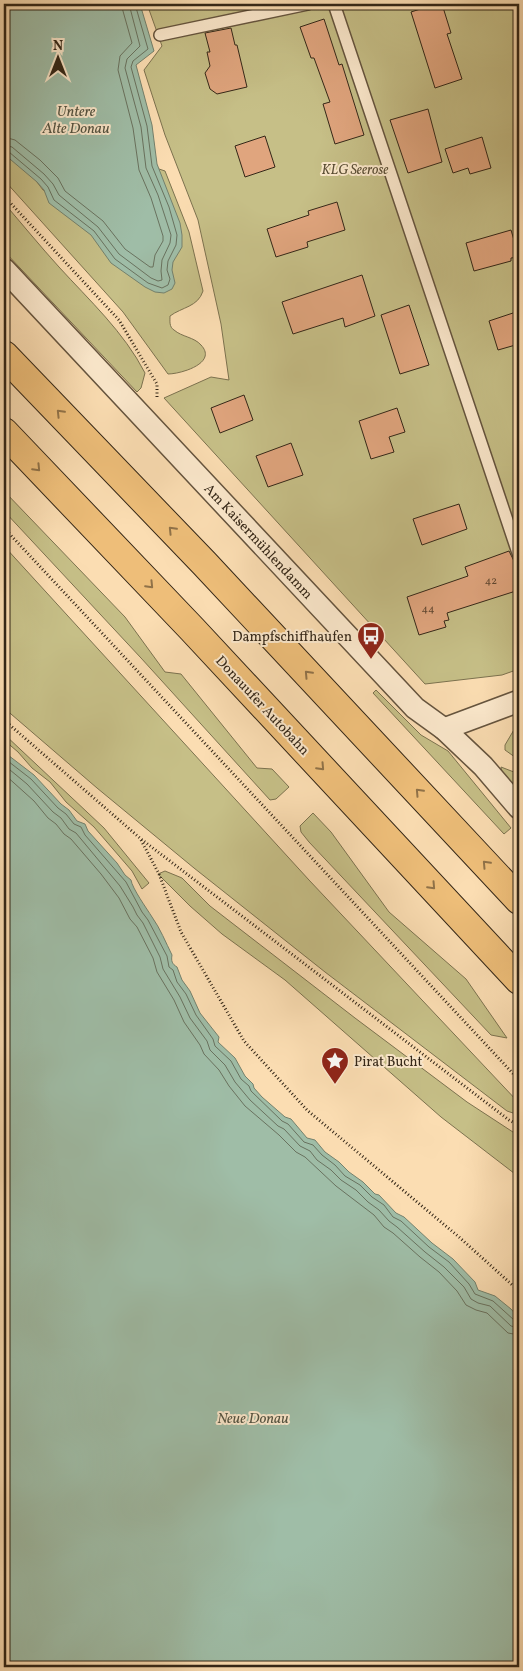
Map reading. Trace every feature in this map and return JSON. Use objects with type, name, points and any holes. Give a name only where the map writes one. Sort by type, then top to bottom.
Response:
[{"type":"highway","points":[[4,355],[211,571],[519,900]]},
{"type":"highway","name":"Donauufer Autobahn","points":[[4,432],[199,637],[519,980]]},
{"type":"street","name":"Am Kaisermühlendamm","points":[[4,269],[415,708],[444,729],[483,766],[519,808]]},
{"type":"street","points":[[444,729],[519,701]]},
{"type":"lane","points":[[160,35],[308,4]]},
{"type":"lane","points":[[334,4],[519,556]]},
{"type":"path","points":[[4,196],[119,320],[158,384],[157,403]]},
{"type":"path","points":[[4,528],[519,1080]]},
{"type":"path","points":[[4,720],[141,839],[501,1114],[519,1125]]},
{"type":"path","points":[[141,839],[159,874],[181,932],[244,1040],[307,1110],[459,1237],[519,1291]]},
{"type":"green space","name":"KLG Seerose","points":[[147,4],[519,4],[519,669],[502,675],[425,684],[164,398],[211,377],[229,380],[221,324],[198,220],[165,135],[144,70],[162,46]]},
{"type":"green space","points":[[4,138],[43,190],[56,195],[159,169],[165,171],[189,232],[203,291],[194,304],[170,316],[170,324],[172,329],[201,345],[205,351],[205,357],[201,362],[189,370],[168,374],[123,312],[4,180]]},
{"type":"green space","points":[[4,203],[105,317],[137,358],[145,373],[141,388],[137,392],[4,251]]},
{"type":"green space","points":[[4,491],[125,617],[165,672],[181,674],[257,768],[272,769],[289,787],[276,799],[270,800],[4,511]]},
{"type":"green space","points":[[4,546],[309,880],[519,1103],[519,1111],[516,1114],[507,1111],[325,972],[194,868],[4,708]]},
{"type":"green space","points":[[376,690],[421,735],[448,751],[511,828],[504,834],[373,693]]},
{"type":"green space","points":[[515,728],[519,728],[519,760],[505,750],[505,745]]},
{"type":"green space","points":[[4,734],[104,828],[149,883],[142,889],[132,871],[94,827],[66,802],[50,782],[32,768],[4,740]]},
{"type":"green space","points":[[501,767],[519,774],[519,792],[502,773]]},
{"type":"green space","points":[[313,813],[331,832],[389,912],[466,979],[507,1038],[491,1035],[309,842],[301,832],[300,826]]},
{"type":"green space","points":[[165,871],[182,878],[210,906],[355,1018],[467,1102],[519,1136],[519,1177],[441,1117],[285,980],[222,934],[158,874]]},
{"type":"water","name":"Untere Alte Donau","points":[[4,4],[140,4],[154,51],[136,65],[152,125],[157,164],[180,223],[182,235],[182,247],[173,262],[172,270],[175,283],[172,289],[164,293],[155,292],[111,263],[91,235],[49,203],[44,190],[37,182],[4,154]]},
{"type":"water","name":"Neue Donau","points":[[4,752],[34,775],[69,810],[77,821],[85,824],[88,831],[131,880],[155,921],[172,955],[172,962],[177,967],[200,1013],[219,1037],[218,1042],[235,1058],[245,1076],[262,1097],[285,1117],[291,1119],[307,1138],[315,1140],[325,1152],[375,1194],[379,1195],[396,1213],[404,1217],[432,1243],[453,1259],[475,1282],[478,1290],[495,1296],[519,1318],[519,1667],[4,1667]]},
{"type":"building","points":[[436,4],[437,6],[442,4],[451,33],[447,34],[462,79],[435,88],[411,12]]},
{"type":"building","points":[[324,19],[339,65],[342,64],[364,135],[335,144],[323,104],[330,102],[300,27]]},
{"type":"building","points":[[231,28],[247,87],[217,94],[210,89],[205,73],[210,66],[207,52],[210,52],[205,33]]},
{"type":"building","points":[[428,109],[442,162],[408,173],[390,120]]},
{"type":"building","points":[[265,136],[275,167],[245,177],[235,146]]},
{"type":"building","points":[[482,137],[491,168],[470,174],[468,168],[453,173],[445,149]]},
{"type":"building","points":[[337,202],[345,230],[307,242],[308,247],[276,257],[267,229],[309,215],[308,211]]},
{"type":"building","points":[[511,230],[519,257],[474,271],[466,243]]},
{"type":"building","points":[[362,275],[375,316],[345,327],[343,318],[293,334],[282,302]]},
{"type":"building","points":[[409,305],[429,365],[400,374],[381,315]]},
{"type":"building","points":[[519,311],[519,344],[498,350],[489,321]]},
{"type":"building","points":[[244,395],[253,420],[220,433],[211,408]]},
{"type":"building","points":[[397,408],[405,432],[389,437],[394,452],[371,459],[359,421]]},
{"type":"building","points":[[291,443],[303,475],[268,487],[256,456]]},
{"type":"building","points":[[459,504],[467,529],[422,545],[413,519]]},
{"type":"building","points":[[509,551],[514,561],[519,563],[519,590],[447,613],[449,620],[444,621],[446,627],[419,635],[407,597],[468,576],[465,567]]},
{"type":"place","name":"Dampfschiffhaufen","points":[[371,660]]},
{"type":"place","name":"Pirat Bucht","points":[[335,1085]]}]
